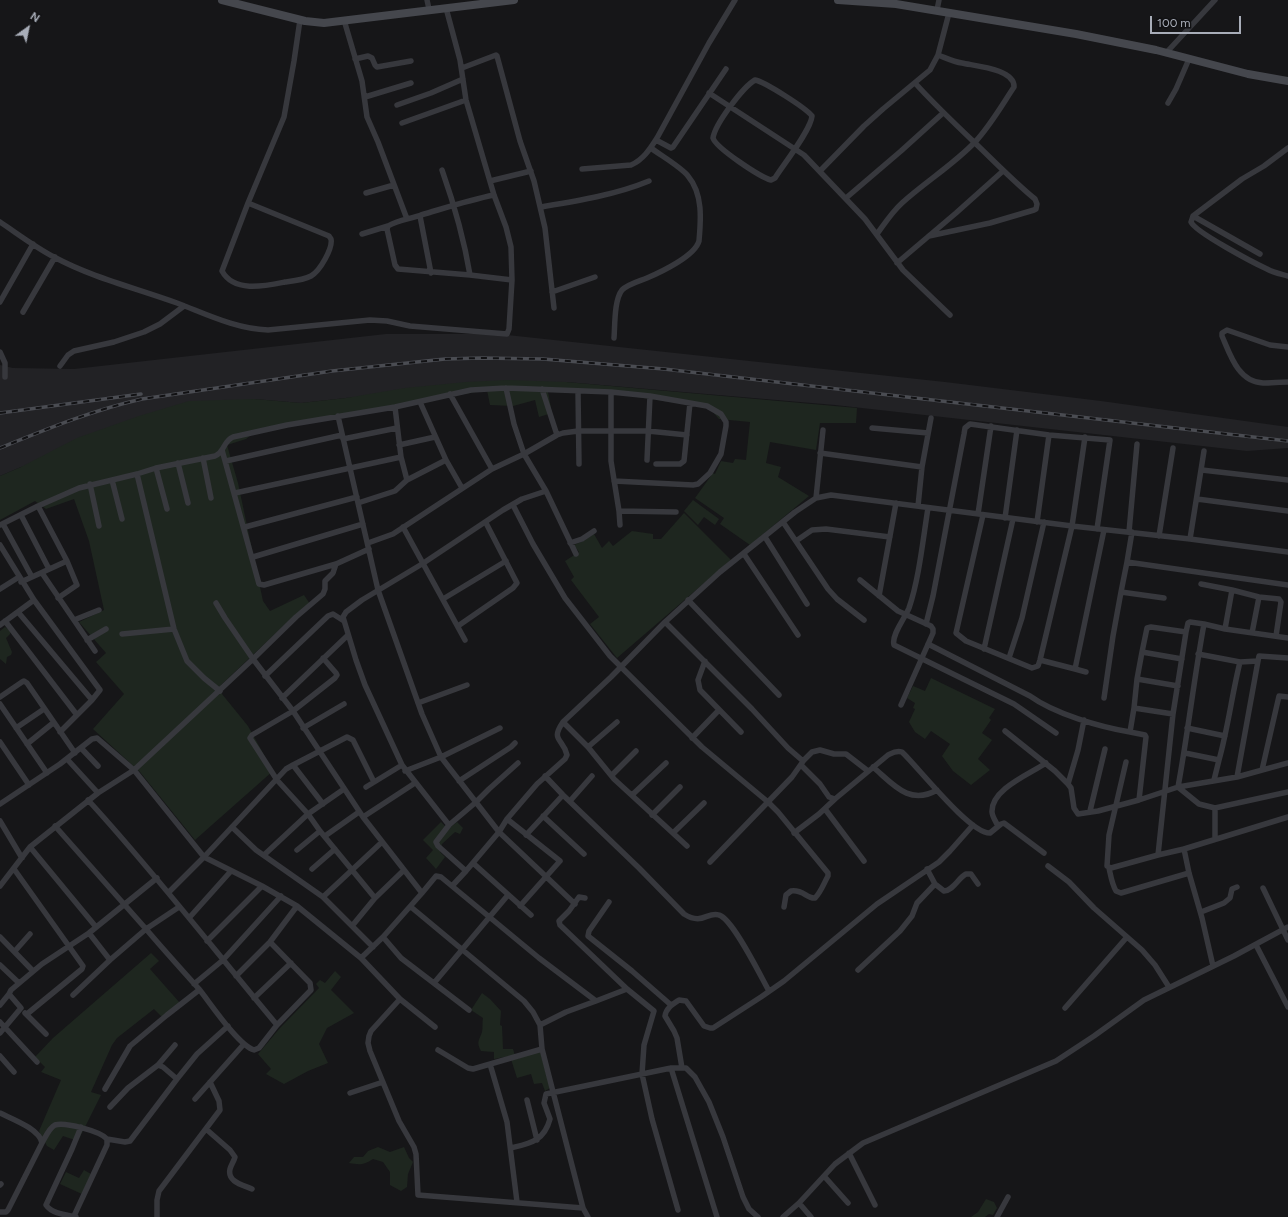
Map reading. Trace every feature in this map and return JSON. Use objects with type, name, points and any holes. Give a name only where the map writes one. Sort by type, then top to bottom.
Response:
[{"type":"street","points":[[222,0],[300,20],[324,22],[514,0]]},
{"type":"street","points":[[427,0],[428,9]]},
{"type":"street","points":[[582,169],[631,165],[638,162],[651,148],[709,43],[735,0]]},
{"type":"street","points":[[838,0],[896,2],[949,13],[1116,41],[1248,74],[1288,81]]},
{"type":"street","points":[[937,10],[939,0]]},
{"type":"street","points":[[1166,53],[1215,0]]},
{"type":"street","points":[[0,222],[55,257],[98,276],[254,330],[268,330],[370,320],[506,334],[509,329],[512,248],[494,195],[466,100],[462,68],[446,8]]},
{"type":"street","points":[[820,171],[864,126],[930,70],[938,54],[949,13]]},
{"type":"street","points":[[248,203],[325,234],[331,239],[331,246],[319,269],[315,273],[301,280],[259,287],[245,285],[228,278],[222,271],[248,203],[284,117],[300,20]]},
{"type":"street","points":[[344,20],[362,81],[367,117],[407,219]]},
{"type":"street","points":[[877,234],[902,203],[975,142],[985,130],[1014,87],[1014,83],[1010,76],[961,63],[938,54]]},
{"type":"street","points":[[462,68],[496,55],[497,56],[545,228],[554,308]]},
{"type":"street","points":[[355,59],[368,56],[372,58],[377,67],[411,61]]},
{"type":"street","points":[[1168,103],[1189,59]]},
{"type":"street","points":[[656,140],[670,148],[673,147],[726,69]]},
{"type":"street","points":[[397,105],[432,93],[463,79]]},
{"type":"street","points":[[755,80],[780,93],[812,116],[809,126],[774,179],[768,179],[753,171],[717,144],[713,138],[730,106],[748,85],[755,80]]},
{"type":"street","points":[[365,97],[411,82]]},
{"type":"street","points":[[915,83],[943,113],[975,142],[1002,171],[1034,199],[1037,204],[1036,209],[990,223],[929,236]]},
{"type":"street","points":[[709,93],[804,155],[865,219],[910,278],[950,315]]},
{"type":"street","points":[[402,123],[466,100]]},
{"type":"street","points":[[846,198],[943,113]]},
{"type":"street","points":[[614,338],[617,307],[623,290],[627,286],[650,277],[686,258],[697,246],[699,241],[701,209],[697,190],[687,174],[651,148]]},
{"type":"street","points":[[1288,148],[1264,166],[1242,179],[1193,216],[1191,222],[1196,228],[1268,270],[1288,276]]},
{"type":"street","points":[[442,170],[464,244],[470,275]]},
{"type":"street","points":[[490,181],[530,171]]},
{"type":"street","points":[[897,262],[929,236],[1002,171]]},
{"type":"street","points":[[540,207],[629,189],[649,181]]},
{"type":"street","points":[[366,193],[394,185]]},
{"type":"street","points":[[362,234],[453,204],[494,195]]},
{"type":"street","points":[[420,216],[431,272]]},
{"type":"street","points":[[1193,216],[1260,254]]},
{"type":"street","points":[[388,226],[387,229],[396,268],[512,280]]},
{"type":"street","points":[[0,302],[33,244]]},
{"type":"street","points":[[23,312],[55,257]]},
{"type":"street","points":[[552,292],[595,277]]},
{"type":"street","points":[[60,366],[68,355],[74,351],[114,342],[144,332],[160,324],[184,306]]},
{"type":"street","points":[[1288,347],[1270,345],[1227,330],[1222,333],[1236,368],[1246,377],[1262,383],[1288,382]]},
{"type":"street","points":[[0,352],[5,363],[5,377]]},
{"type":"street","points":[[506,388],[514,424],[524,454],[546,491],[576,554]]},
{"type":"street","points":[[32,577],[2,525],[38,506],[90,484],[138,474],[178,463],[215,456],[220,454],[226,441],[233,437],[286,424],[395,407],[471,390],[506,388],[578,390],[650,396],[711,408],[721,414],[726,422],[721,454],[710,472],[698,484],[614,481]]},
{"type":"street","points":[[542,389],[556,435]]},
{"type":"street","points":[[578,390],[579,464]]},
{"type":"street","points":[[611,392],[611,461],[620,525]]},
{"type":"street","points":[[450,394],[492,469]]},
{"type":"street","points":[[647,460],[650,396]]},
{"type":"street","points":[[420,402],[446,460],[462,488]]},
{"type":"street","points":[[656,464],[682,463],[684,461],[690,403]]},
{"type":"street","points":[[395,407],[399,445],[407,480]]},
{"type":"street","points":[[338,416],[378,590],[418,703],[441,757],[499,832],[575,904]]},
{"type":"street","points":[[918,506],[922,467],[931,418]]},
{"type":"street","points":[[926,624],[950,510],[965,428],[970,424],[1050,435],[1110,440],[1097,529]]},
{"type":"street","points":[[990,426],[981,514],[956,633],[959,637],[966,641],[1032,668],[1038,666],[1040,660],[1072,526],[1085,437]]},
{"type":"street","points":[[226,461],[342,437],[397,428]]},
{"type":"street","points":[[872,428],[928,433]]},
{"type":"street","points":[[816,498],[823,430]]},
{"type":"street","points":[[1004,518],[1018,430]]},
{"type":"street","points":[[222,450],[253,557],[258,582],[261,585],[336,564],[393,534],[492,469],[524,454],[556,435],[578,432],[648,431],[687,435]]},
{"type":"street","points":[[1037,522],[1050,435]]},
{"type":"street","points":[[399,445],[435,437]]},
{"type":"street","points":[[1104,698],[1113,636],[1127,562],[1138,444]]},
{"type":"street","points":[[1159,536],[1173,448]]},
{"type":"street","points":[[1190,539],[1204,451]]},
{"type":"street","points":[[820,453],[922,467]]},
{"type":"street","points":[[235,492],[401,457]]},
{"type":"street","points":[[203,458],[211,498]]},
{"type":"street","points":[[244,527],[395,491],[407,480],[446,460]]},
{"type":"street","points":[[178,463],[188,503]]},
{"type":"street","points":[[156,468],[167,509]]},
{"type":"street","points":[[1202,470],[1288,480]]},
{"type":"street","points":[[138,474],[174,629],[187,661],[220,691]]},
{"type":"street","points":[[112,480],[122,519]]},
{"type":"street","points":[[90,484],[99,526]]},
{"type":"street","points":[[449,825],[404,768],[365,685],[343,617],[346,612],[378,590],[422,564],[512,505],[522,499],[546,491]]},
{"type":"street","points":[[452,886],[499,832],[507,819],[545,776],[564,759],[566,755],[557,738],[558,730],[563,722],[688,600],[783,522],[816,498],[831,495],[1012,519],[1190,539],[1288,552]]},
{"type":"street","points":[[1197,499],[1288,511]]},
{"type":"street","points":[[879,596],[896,503]]},
{"type":"street","points":[[512,505],[565,598],[620,668],[692,738],[768,802],[825,869],[828,876],[820,893],[815,898],[811,898],[800,891],[791,891],[786,895],[784,907]]},
{"type":"street","points":[[38,506],[67,561],[77,585],[58,598]]},
{"type":"street","points":[[928,508],[913,598],[906,616],[894,636],[893,642],[896,646],[1014,704],[1056,732]]},
{"type":"street","points":[[619,510],[676,512]]},
{"type":"street","points":[[21,515],[49,570]]},
{"type":"street","points":[[984,649],[1012,519]]},
{"type":"street","points":[[783,522],[828,589],[837,599],[864,620]]},
{"type":"street","points":[[1009,658],[1022,618],[1044,522]]},
{"type":"street","points":[[458,626],[516,586],[517,580],[486,523]]},
{"type":"street","points":[[253,557],[362,524]]},
{"type":"street","points":[[403,527],[465,640]]},
{"type":"street","points":[[796,541],[812,530],[820,529],[890,537]]},
{"type":"street","points":[[570,543],[582,539],[594,530]]},
{"type":"street","points":[[1075,669],[1104,530]]},
{"type":"street","points":[[765,537],[807,604]]},
{"type":"street","points":[[0,545],[20,580],[99,689],[99,692],[92,700],[60,732]]},
{"type":"street","points":[[744,554],[798,635]]},
{"type":"street","points":[[0,590],[20,580],[42,573],[67,561]]},
{"type":"street","points":[[443,600],[506,561]]},
{"type":"street","points":[[1127,562],[1288,584]]},
{"type":"street","points":[[0,886],[30,847],[88,800],[134,770],[253,660],[296,617],[323,594],[325,589],[325,581],[333,573],[336,564]]},
{"type":"street","points":[[42,573],[95,651]]},
{"type":"street","points":[[860,580],[898,611],[906,616],[931,626],[933,629],[933,633],[901,705]]},
{"type":"street","points":[[1201,584],[1259,597],[1277,598],[1281,601],[1276,636]]},
{"type":"street","points":[[1225,629],[1232,590]]},
{"type":"street","points":[[1121,592],[1164,598]]},
{"type":"street","points":[[1252,633],[1259,597]]},
{"type":"street","points":[[34,600],[3,623],[77,715]]},
{"type":"street","points":[[688,600],[779,695]]},
{"type":"street","points":[[216,603],[253,660],[293,711],[361,815],[403,871],[422,893]]},
{"type":"street","points":[[74,620],[99,610]]},
{"type":"street","points":[[18,612],[92,700]]},
{"type":"street","points":[[265,676],[328,616],[333,614],[344,621]]},
{"type":"street","points":[[665,622],[752,708],[802,763],[829,796],[835,799]]},
{"type":"street","points":[[1158,855],[1173,714],[1188,623],[1204,624],[1225,629],[1288,638]]},
{"type":"street","points":[[1178,787],[1185,753],[1187,728],[1204,624]]},
{"type":"street","points":[[1130,732],[1137,679],[1146,631],[1149,627],[1186,632]]},
{"type":"street","points":[[87,640],[106,629]]},
{"type":"street","points":[[122,634],[174,629]]},
{"type":"street","points":[[282,698],[348,635]]},
{"type":"street","points":[[928,644],[1030,696],[1043,705],[1099,725],[1130,732],[1142,733],[1145,735],[1139,800]]},
{"type":"street","points":[[1142,652],[1182,659]]},
{"type":"street","points":[[1198,654],[1240,662],[1258,661]]},
{"type":"street","points":[[1237,777],[1259,656],[1288,658]]},
{"type":"street","points":[[323,658],[336,673],[336,676],[293,711],[250,736],[250,739],[277,780],[308,814],[351,870],[375,898]]},
{"type":"street","points":[[1040,660],[1086,672]]},
{"type":"street","points":[[704,661],[699,676],[698,685],[700,690],[740,732]]},
{"type":"street","points":[[1214,780],[1225,736],[1233,689],[1240,662]]},
{"type":"street","points":[[1137,679],[1178,686]]},
{"type":"street","points":[[0,697],[24,681],[27,683],[75,753]]},
{"type":"street","points":[[418,703],[467,684]]},
{"type":"street","points":[[1262,770],[1279,696],[1288,697]]},
{"type":"street","points":[[0,704],[47,773]]},
{"type":"street","points":[[303,728],[344,704]]},
{"type":"street","points":[[1134,708],[1173,714]]},
{"type":"street","points":[[16,728],[44,709]]},
{"type":"street","points":[[692,738],[719,710]]},
{"type":"street","points":[[1068,784],[1084,720]]},
{"type":"street","points":[[563,722],[588,747],[614,779],[687,846]]},
{"type":"street","points":[[588,747],[617,722]]},
{"type":"street","points":[[27,744],[53,723]]},
{"type":"street","points":[[366,787],[404,768],[441,757],[500,728]]},
{"type":"street","points":[[1187,728],[1225,736]]},
{"type":"street","points":[[1005,731],[1046,763],[1068,784],[1071,788],[1076,812],[1078,814],[1098,811],[1139,800],[1178,787],[1237,777],[1288,763]]},
{"type":"street","points":[[168,892],[204,857],[286,769],[320,752],[341,739],[347,737],[353,740],[374,782]]},
{"type":"street","points":[[0,804],[67,759],[92,739],[97,738],[134,770],[204,857],[281,896],[297,906],[361,958],[400,999],[435,1027]]},
{"type":"street","points":[[0,742],[29,785]]},
{"type":"street","points":[[459,781],[515,743]]},
{"type":"street","points":[[81,748],[98,766]]},
{"type":"street","points":[[1090,811],[1105,749]]},
{"type":"street","points":[[710,862],[792,777],[812,752],[820,750],[834,754],[846,754],[868,771]]},
{"type":"street","points":[[794,833],[825,809],[873,767],[898,750],[902,752],[955,809],[973,825],[987,833],[993,831],[1001,824],[1004,824],[1044,853]]},
{"type":"street","points":[[612,775],[636,751]]},
{"type":"street","points":[[1185,753],[1219,760]]},
{"type":"street","points":[[67,759],[98,793]]},
{"type":"street","points":[[1126,762],[1109,835],[1107,865],[1116,891],[1122,893],[1189,873]]},
{"type":"street","points":[[466,871],[436,844],[437,839],[449,825],[476,803],[489,788],[518,763]]},
{"type":"street","points":[[632,795],[666,763]]},
{"type":"street","points":[[998,826],[992,814],[994,801],[1022,775],[1037,769],[1046,763]]},
{"type":"street","points":[[293,765],[323,804]]},
{"type":"street","points":[[873,767],[901,790],[910,795],[924,796],[937,790]]},
{"type":"street","points":[[545,776],[684,914],[698,920],[715,914],[718,914],[724,918],[743,944],[769,991]]},
{"type":"street","points":[[570,802],[592,776]]},
{"type":"street","points":[[324,836],[415,783]]},
{"type":"street","points":[[652,815],[680,787]]},
{"type":"street","points":[[1178,787],[1199,804],[1215,808],[1288,792]]},
{"type":"street","points":[[264,856],[308,814],[344,789]]},
{"type":"street","points":[[526,835],[563,795]]},
{"type":"street","points":[[88,800],[157,878],[277,1026]]},
{"type":"street","points":[[674,833],[704,803]]},
{"type":"street","points":[[1215,808],[1215,838]]},
{"type":"street","points":[[825,809],[864,860]]},
{"type":"street","points":[[543,816],[584,854]]},
{"type":"street","points":[[1109,868],[1184,849],[1215,838],[1288,817]]},
{"type":"street","points":[[507,819],[560,861],[545,876],[520,906]]},
{"type":"street","points":[[0,821],[22,858]]},
{"type":"street","points":[[665,1016],[665,1013],[671,1005],[679,1000],[686,1001],[704,1026],[710,1028],[769,991],[815,956],[877,904],[944,857],[973,825]]},
{"type":"street","points":[[55,826],[194,984],[244,1044],[250,1049],[256,1050],[311,990],[310,983],[270,942]]},
{"type":"street","points":[[232,827],[264,856],[323,897],[373,947]]},
{"type":"street","points":[[297,850],[320,831]]},
{"type":"street","points":[[323,897],[382,842]]},
{"type":"street","points":[[30,847],[96,927]]},
{"type":"street","points":[[312,869],[335,849]]},
{"type":"street","points":[[1184,849],[1189,873],[1201,912],[1213,966]]},
{"type":"street","points":[[473,862],[531,915]]},
{"type":"street","points":[[1048,866],[1069,882],[1094,908],[1150,959],[1169,987]]},
{"type":"street","points":[[14,869],[83,964],[82,969],[27,1014]]},
{"type":"street","points":[[927,869],[935,884],[941,890],[948,891],[963,875],[968,873],[978,884]]},
{"type":"street","points":[[189,918],[231,871]]},
{"type":"street","points":[[352,926],[375,898],[403,871]]},
{"type":"street","points":[[361,958],[411,907],[436,876],[441,877],[539,958],[596,1001]]},
{"type":"street","points":[[0,1005],[11,990],[33,971],[89,933],[157,878]]},
{"type":"street","points":[[858,970],[900,931],[912,916],[917,903],[935,884]]},
{"type":"street","points":[[207,941],[262,886]]},
{"type":"street","points":[[1201,912],[1224,903],[1230,898],[1232,889],[1237,887]]},
{"type":"street","points":[[1263,888],[1286,929],[1288,940]]},
{"type":"street","points":[[434,983],[508,895]]},
{"type":"street","points":[[194,984],[223,960],[281,896]]},
{"type":"street","points":[[585,898],[579,897],[575,904],[559,921],[560,924],[654,1013],[665,1016],[677,1038],[682,1068]]},
{"type":"street","points":[[609,902],[589,931],[588,936],[632,971],[671,1005]]},
{"type":"street","points":[[236,976],[270,942],[297,906]]},
{"type":"street","points":[[73,995],[110,960],[146,930],[179,907]]},
{"type":"street","points":[[411,907],[524,1001],[533,1012],[540,1025],[542,1049],[583,1208],[588,1217]]},
{"type":"street","points":[[783,1217],[799,1203],[835,1164],[862,1143],[1056,1061],[1144,1000],[1286,929]]},
{"type":"street","points":[[89,933],[110,960]]},
{"type":"street","points":[[15,951],[30,934]]},
{"type":"street","points":[[0,937],[33,971]]},
{"type":"street","points":[[383,937],[401,958],[469,1010]]},
{"type":"street","points":[[1066,1008],[1126,937]]},
{"type":"street","points":[[1256,945],[1288,1007]]},
{"type":"street","points":[[254,998],[291,963]]},
{"type":"street","points":[[0,964],[19,983]]},
{"type":"street","points":[[540,1025],[566,1012],[627,989]]},
{"type":"street","points":[[105,1089],[130,1046],[199,990]]},
{"type":"street","points":[[9,994],[46,1034]]},
{"type":"street","points":[[400,999],[371,1031],[368,1043],[382,1082],[399,1121],[414,1147],[416,1154],[418,1195],[583,1208]]},
{"type":"street","points":[[0,1033],[21,1008]]},
{"type":"street","points":[[654,1013],[644,1045],[642,1074],[652,1119],[678,1210]]},
{"type":"street","points":[[0,1022],[38,1062]]},
{"type":"street","points":[[0,1212],[6,1212],[8,1210],[42,1143],[54,1126],[81,1127],[102,1134],[107,1138],[125,1142],[130,1141],[177,1079],[206,1045],[228,1026]]},
{"type":"street","points":[[195,1099],[244,1044]]},
{"type":"street","points":[[110,1107],[128,1088],[158,1065],[175,1045]]},
{"type":"street","points":[[438,1050],[468,1068],[476,1068],[542,1049]]},
{"type":"street","points":[[0,1056],[14,1072]]},
{"type":"street","points":[[490,1064],[507,1122],[517,1202]]},
{"type":"street","points":[[158,1065],[177,1079]]},
{"type":"street","points":[[671,1068],[718,1217]]},
{"type":"street","points":[[511,1148],[534,1142],[547,1129],[550,1119],[544,1103],[546,1094],[671,1068],[682,1068],[690,1071],[695,1077],[709,1102],[743,1197],[749,1210],[758,1217]]},
{"type":"street","points":[[157,1217],[157,1200],[159,1191],[220,1110],[219,1101],[210,1082]]},
{"type":"street","points":[[350,1093],[382,1082]]},
{"type":"street","points":[[527,1100],[537,1140]]},
{"type":"street","points":[[0,1113],[36,1132],[42,1143]]},
{"type":"street","points":[[81,1127],[46,1206],[53,1211],[76,1217],[107,1145],[107,1138]]},
{"type":"street","points":[[206,1129],[235,1157],[230,1169],[234,1181],[252,1189]]},
{"type":"street","points":[[849,1153],[875,1205]]},
{"type":"street","points":[[824,1176],[848,1203]]},
{"type":"street","points":[[997,1217],[1008,1198]]},
{"type":"street","points":[[799,1203],[811,1217]]},
{"type":"shaded area","points":[[386,334],[498,334],[945,382],[1101,401],[1288,427],[1288,448],[1247,451],[835,405],[566,382],[346,398],[301,403],[254,399],[21,467],[0,476],[0,365],[13,368],[74,369]]},
{"type":"shaded area","points":[[507,380],[566,382],[857,408],[856,423],[820,423],[816,450],[770,442],[766,463],[781,467],[778,477],[809,496],[750,545],[720,524],[724,518],[695,498],[713,473],[715,474],[721,461],[733,463],[735,459],[746,460],[750,422],[719,419],[711,410],[704,407],[609,393],[548,392],[552,413],[539,417],[535,400],[513,406],[490,405],[487,390],[287,426],[251,435],[246,439],[227,445],[238,483],[263,601],[270,611],[304,595],[310,604],[295,615],[221,685],[222,694],[248,726],[273,771],[195,840],[140,772],[93,729],[124,694],[96,662],[106,653],[79,622],[104,610],[89,541],[74,499],[46,509],[35,501],[0,520],[0,476],[21,467],[77,438],[139,416],[189,401],[254,399],[301,403],[346,398],[405,388],[466,382]]},
{"type":"shaded area","points":[[693,500],[719,519],[715,525],[704,517],[698,525],[684,511]]},
{"type":"shaded area","points":[[684,513],[731,560],[617,658],[590,624],[599,617],[571,580],[574,577],[565,561],[579,552],[574,545],[594,534],[602,548],[609,541],[613,546],[632,531],[653,534],[653,539],[661,539]]},
{"type":"shaded area","points":[[5,627],[11,631],[6,638],[12,652],[11,655],[7,657],[6,664],[0,659],[0,631]]},
{"type":"shaded area","points":[[931,678],[995,709],[989,718],[991,720],[982,733],[992,740],[978,759],[990,770],[971,785],[953,771],[942,756],[950,744],[931,731],[925,739],[915,732],[909,722],[915,709],[913,708],[915,703],[907,698],[913,686],[925,691]]},
{"type":"shaded area","points":[[441,822],[448,829],[457,822],[463,828],[460,834],[455,832],[442,844],[440,852],[445,857],[436,869],[426,858],[433,850],[423,840]]},
{"type":"shaded area","points":[[151,953],[159,961],[150,969],[180,1003],[162,1017],[154,1009],[117,1038],[112,1045],[91,1092],[101,1095],[78,1141],[63,1136],[54,1150],[47,1146],[39,1131],[61,1080],[41,1072],[45,1067],[35,1057],[53,1038]]},
{"type":"shaded area","points":[[335,971],[341,977],[331,990],[354,1013],[327,1028],[319,1044],[328,1063],[308,1071],[284,1084],[266,1074],[271,1069],[258,1054],[280,1028],[319,988],[316,984],[320,980],[325,983]]},
{"type":"shaded area","points":[[482,993],[501,1011],[500,1025],[502,1026],[503,1049],[513,1049],[516,1059],[540,1051],[550,1088],[545,1091],[542,1083],[534,1084],[531,1074],[517,1078],[510,1056],[494,1059],[494,1052],[481,1051],[478,1043],[482,1032],[483,1018],[471,1010]]},
{"type":"shaded area","points":[[378,1147],[390,1152],[404,1147],[409,1158],[413,1162],[408,1174],[407,1187],[401,1191],[390,1185],[390,1172],[383,1162],[373,1159],[362,1164],[349,1163],[354,1157],[363,1157],[368,1151]]},
{"type":"shaded area","points":[[84,1170],[91,1174],[82,1194],[60,1184],[66,1172],[79,1178]]},
{"type":"shaded area","points":[[986,1199],[994,1202],[997,1208],[993,1215],[989,1214],[985,1217],[971,1217],[978,1212]]},
{"type":"railway","points":[[0,448],[88,414],[142,399],[332,371],[445,359],[481,358],[543,359],[664,369],[1288,441]]},
{"type":"railway","points":[[0,413],[141,394]]}]
